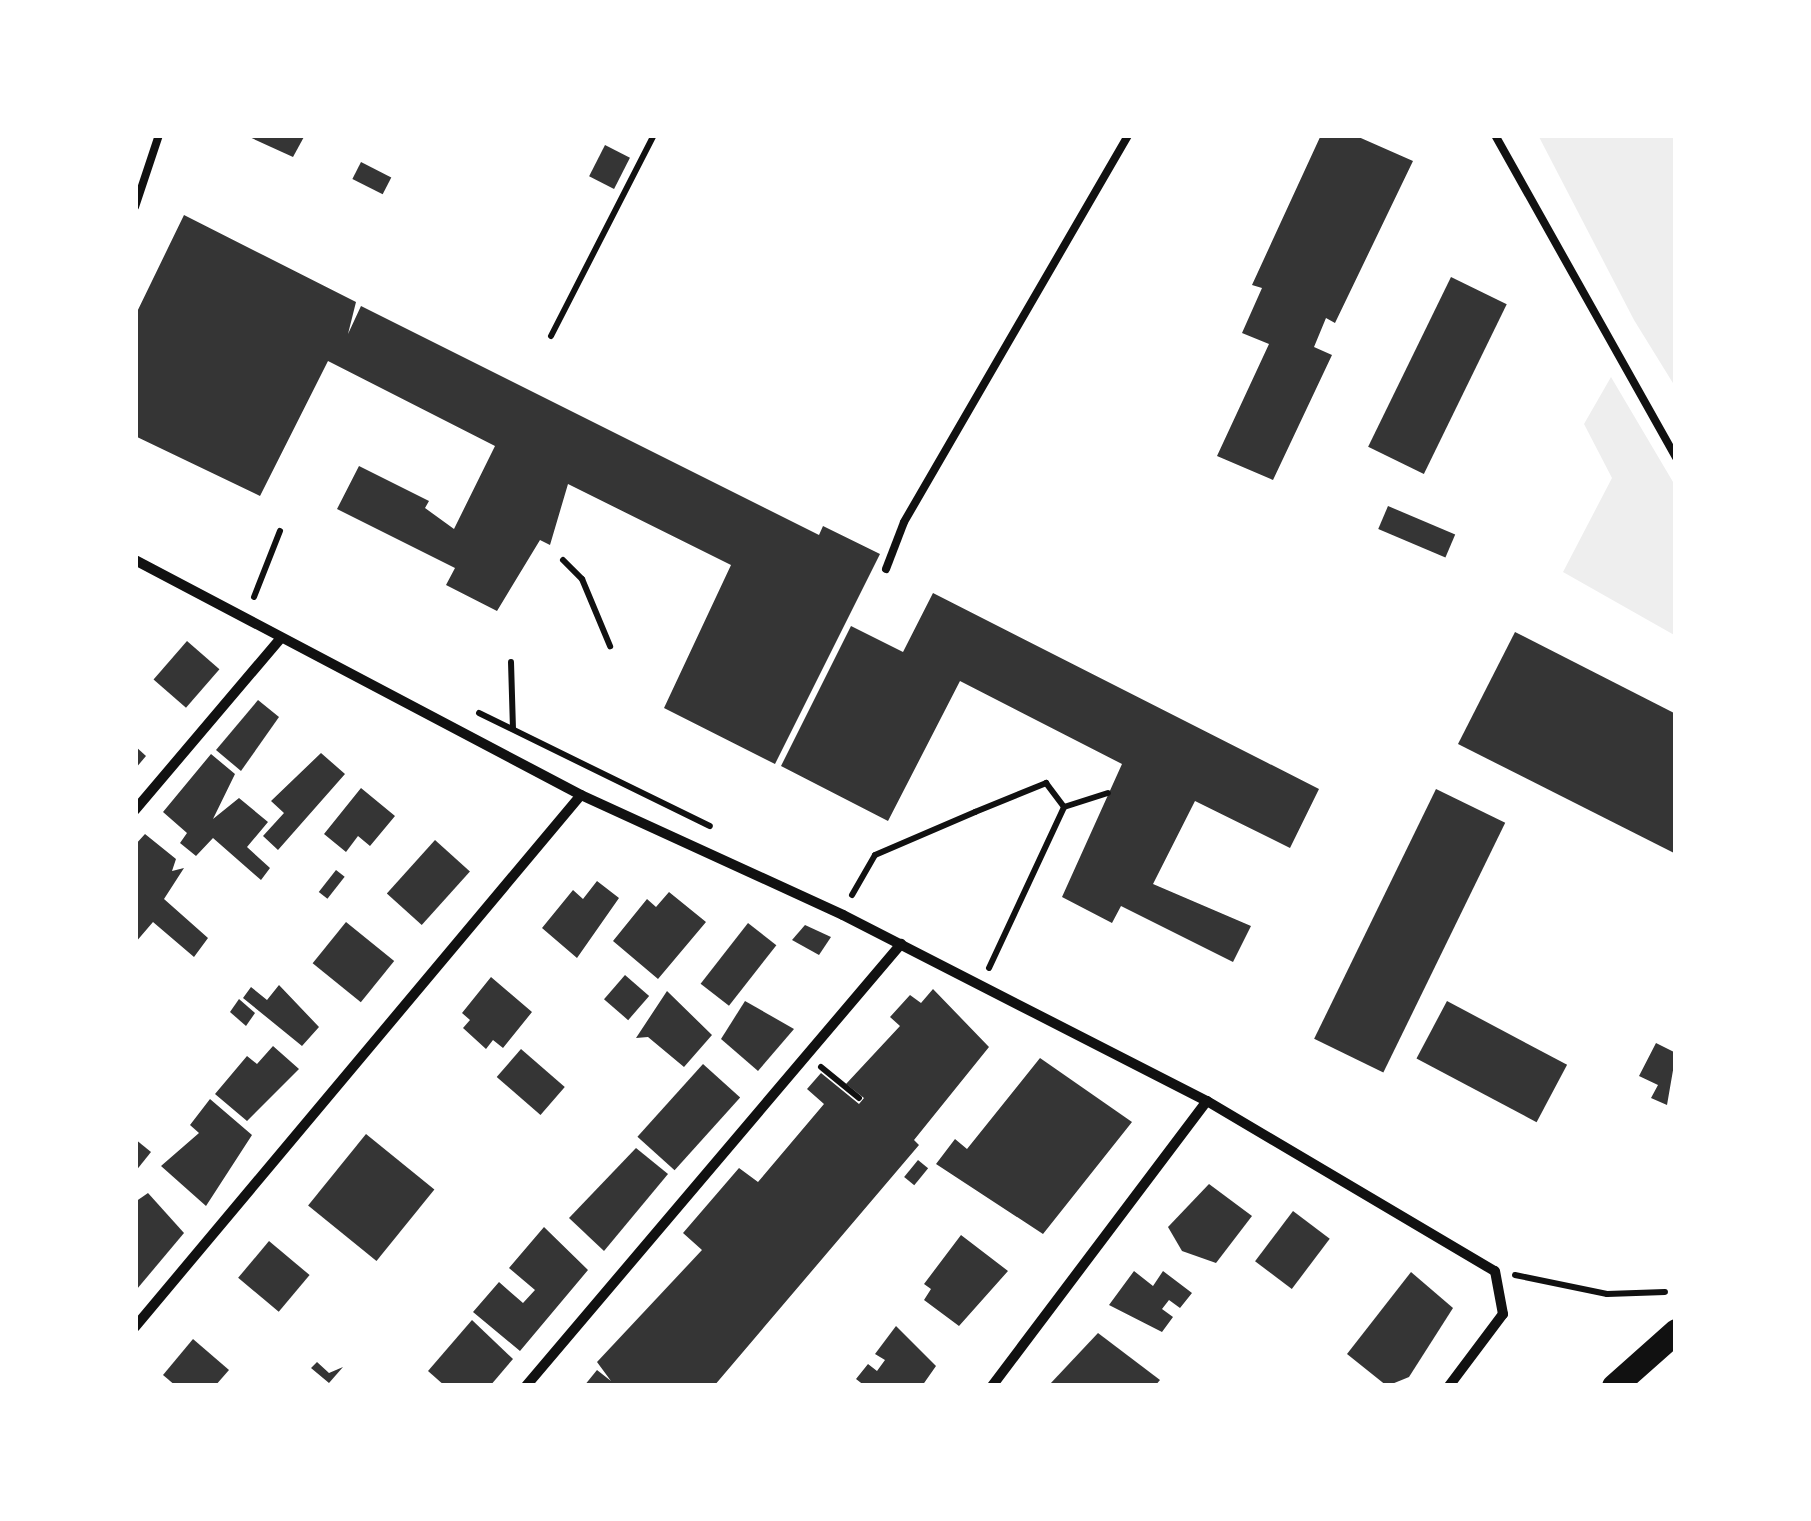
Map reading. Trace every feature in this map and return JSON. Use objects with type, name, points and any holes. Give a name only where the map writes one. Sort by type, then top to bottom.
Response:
[{"type":"main road","points":[[1614,1386],[1676,1331]]},
{"type":"street","points":[[136,562],[279,640],[581,794],[901,944],[1207,1101],[1495,1271],[1503,1314],[1449,1386]]},
{"type":"street","points":[[135,810],[279,640]]},
{"type":"street","points":[[135,1327],[581,794]]},
{"type":"street","points":[[526,1386],[901,944]]},
{"type":"street","points":[[992,1386],[1207,1101]]},
{"type":"lane","points":[[135,207],[159,135]]},
{"type":"lane","points":[[886,570],[904,522],[1128,135]]},
{"type":"lane","points":[[1496,135],[1676,458]]},
{"type":"path","points":[[551,336],[654,135]]},
{"type":"path","points":[[254,597],[280,532]]},
{"type":"path","points":[[562,560],[582,579],[610,646]]},
{"type":"path","points":[[237,588],[272,606]]},
{"type":"path","points":[[511,662],[513,729]]},
{"type":"path","points":[[463,705],[730,836]]},
{"type":"path","points":[[836,888],[854,896],[875,855],[1046,783],[1064,807]]},
{"type":"path","points":[[974,982],[991,966],[1064,807],[1108,793]]},
{"type":"path","points":[[814,1062],[858,1098]]},
{"type":"path","points":[[1495,1271],[1607,1294],[1665,1292]]},
{"type":"shaded area","points":[[1538,135],[1676,135],[1676,388],[1634,320]]},
{"type":"shaded area","points":[[1611,377],[1676,487],[1676,636],[1563,572],[1612,478],[1584,424]]},
{"type":"building","points":[[245,135],[305,135],[293,157]]},
{"type":"building","points":[[1321,135],[1354,135],[1413,161],[1335,323],[1326,318],[1314,347],[1332,355],[1273,480],[1217,456],[1269,344],[1242,333],[1262,288],[1252,285]]},
{"type":"building","points":[[605,145],[630,158],[614,189],[589,176]]},
{"type":"building","points":[[361,162],[391,177],[383,194],[352,179]]},
{"type":"building","points":[[184,215],[356,302],[348,334],[361,306],[819,535],[823,526],[880,554],[775,764],[664,708],[731,565],[568,484],[550,545],[540,540],[497,611],[446,585],[455,568],[337,509],[359,466],[429,501],[425,508],[454,529],[495,446],[328,361],[260,496],[135,436],[135,316]]},
{"type":"building","points":[[1451,277],[1507,304],[1424,474],[1368,447]]},
{"type":"building","points":[[1388,506],[1455,535],[1445,558],[1378,529]]},
{"type":"building","points":[[933,593],[1319,789],[1290,848],[1195,801],[1153,884],[1251,926],[1233,962],[1121,906],[1112,923],[1062,897],[1122,764],[960,681],[888,821],[781,766],[851,626],[903,652]]},
{"type":"building","points":[[1515,632],[1676,714],[1676,854],[1458,744]]},
{"type":"building","points":[[187,641],[219,669],[186,708],[154,679]]},
{"type":"building","points":[[258,700],[279,717],[241,771],[216,750]]},
{"type":"building","points":[[135,746],[146,756],[135,769]]},
{"type":"building","points":[[321,753],[345,774],[278,850],[263,836],[284,813],[271,801]]},
{"type":"building","points":[[211,754],[235,774],[213,819],[239,798],[268,822],[247,847],[270,868],[261,880],[213,838],[196,856],[180,843],[187,833],[163,812]]},
{"type":"building","points":[[361,788],[395,816],[370,846],[358,836],[346,852],[324,834]]},
{"type":"building","points":[[1436,789],[1505,823],[1383,1073],[1314,1039]]},
{"type":"building","points":[[145,834],[176,859],[172,871],[184,868],[164,899],[208,938],[194,957],[153,922],[135,943],[135,845]]},
{"type":"building","points":[[435,840],[470,871],[422,925],[387,894]]},
{"type":"building","points":[[336,870],[345,877],[327,899],[319,892]]},
{"type":"building","points":[[597,881],[619,898],[577,958],[542,928],[573,890],[583,899]]},
{"type":"building","points":[[669,892],[706,922],[658,979],[613,941],[647,899],[656,907]]},
{"type":"building","points":[[346,922],[394,961],[361,1002],[313,963]]},
{"type":"building","points":[[748,923],[776,945],[729,1006],[701,984]]},
{"type":"building","points":[[805,925],[831,937],[819,955],[792,940]]},
{"type":"building","points":[[625,975],[649,996],[628,1020],[604,999]]},
{"type":"building","points":[[491,977],[532,1012],[503,1048],[493,1040],[486,1049],[463,1028],[470,1020],[462,1013]]},
{"type":"building","points":[[279,985],[319,1027],[302,1046],[243,998],[251,987],[267,1000]]},
{"type":"building","points":[[933,989],[989,1047],[914,1140],[919,1145],[714,1386],[584,1386],[597,1370],[611,1381],[597,1362],[702,1250],[683,1233],[739,1168],[758,1182],[824,1104],[807,1089],[821,1073],[859,1104],[864,1098],[846,1084],[900,1026],[890,1017],[910,995],[921,1003]]},
{"type":"building","points":[[667,991],[712,1035],[684,1067],[648,1037],[636,1038]]},
{"type":"building","points":[[239,999],[255,1013],[246,1026],[230,1012]]},
{"type":"building","points":[[745,1001],[794,1029],[758,1071],[721,1039]]},
{"type":"building","points":[[1447,1001],[1567,1065],[1537,1122],[1416,1058]]},
{"type":"building","points":[[1656,1043],[1676,1053],[1667,1105],[1651,1098],[1658,1085],[1639,1076]]},
{"type":"building","points":[[273,1046],[299,1069],[247,1121],[215,1094],[247,1056],[257,1064]]},
{"type":"building","points":[[521,1049],[565,1087],[540,1115],[497,1077]]},
{"type":"building","points":[[1040,1058],[1132,1122],[1043,1234],[936,1164],[955,1139],[967,1149]]},
{"type":"building","points":[[703,1064],[740,1097],[675,1170],[637,1137]]},
{"type":"building","points":[[210,1099],[252,1135],[206,1206],[161,1166],[199,1133],[190,1125]]},
{"type":"building","points":[[366,1134],[434,1189],[376,1261],[308,1205]]},
{"type":"building","points":[[135,1139],[151,1152],[135,1172]]},
{"type":"building","points":[[636,1148],[668,1174],[604,1251],[569,1218]]},
{"type":"building","points":[[918,1160],[928,1168],[914,1185],[904,1177]]},
{"type":"building","points":[[1209,1184],[1252,1216],[1216,1263],[1182,1251],[1168,1227]]},
{"type":"building","points":[[148,1193],[184,1233],[137,1289],[135,1202]]},
{"type":"building","points":[[1293,1211],[1330,1239],[1292,1289],[1255,1261]]},
{"type":"building","points":[[544,1227],[588,1270],[520,1351],[473,1312],[499,1282],[523,1303],[535,1290],[509,1268]]},
{"type":"building","points":[[961,1235],[1008,1271],[959,1326],[924,1300],[931,1289],[924,1284]]},
{"type":"building","points":[[269,1241],[310,1275],[279,1312],[238,1278]]},
{"type":"building","points":[[1134,1271],[1153,1286],[1163,1271],[1192,1293],[1180,1308],[1169,1300],[1162,1309],[1173,1317],[1162,1332],[1109,1305]]},
{"type":"building","points":[[1411,1272],[1453,1308],[1409,1377],[1387,1386],[1347,1354]]},
{"type":"building","points":[[472,1320],[513,1359],[490,1386],[445,1386],[428,1371]]},
{"type":"building","points":[[896,1326],[936,1366],[922,1386],[865,1386],[856,1379],[868,1364],[877,1371],[885,1360],[875,1354]]},
{"type":"building","points":[[1098,1333],[1160,1380],[1155,1386],[1050,1384]]},
{"type":"building","points":[[193,1339],[229,1370],[215,1386],[176,1386],[163,1375]]},
{"type":"building","points":[[317,1362],[329,1373],[343,1367],[329,1383],[311,1368]]}]
